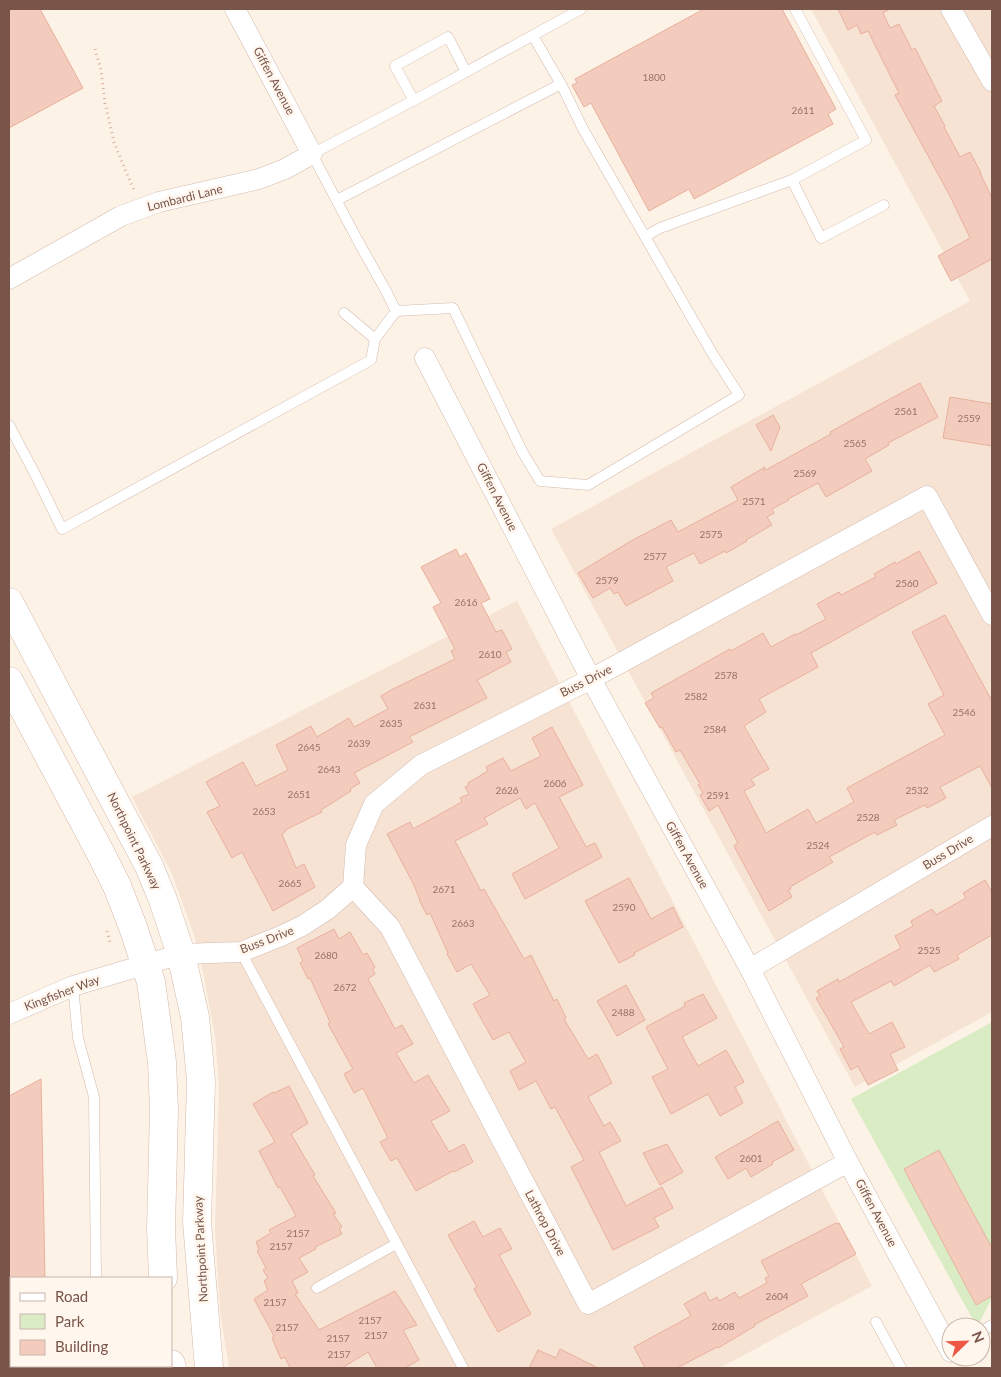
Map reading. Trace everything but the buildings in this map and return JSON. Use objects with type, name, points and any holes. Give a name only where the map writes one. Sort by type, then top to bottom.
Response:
[{"type":"street","name":"Giffen Avenue","points":[[235,9],[312,154]]},
{"type":"street","points":[[951,9],[992,81]]},
{"type":"street","name":"Lombardi Lane","points":[[9,279],[121,216],[168,200],[259,179],[285,169],[312,154]]},
{"type":"street","name":"Giffen Avenue","points":[[425,358],[591,679],[750,969],[848,1162],[941,1334]]},
{"type":"street","name":"Buss Drive","points":[[145,964],[181,954],[241,952],[302,926],[328,909],[353,887],[356,846],[374,804],[420,765],[591,679],[927,496],[992,615]]},
{"type":"street","name":"Northpoint Parkway","points":[[9,602],[149,866],[163,900],[181,954],[195,1017],[201,1081],[197,1222],[209,1368]]},
{"type":"street","points":[[9,681],[117,886],[151,982],[162,1062],[164,1110],[161,1228],[163,1277]]},
{"type":"street","name":"Buss Drive","points":[[750,969],[992,826]]},
{"type":"street","name":"Lathrop Drive","points":[[353,887],[390,927],[588,1304],[848,1162]]},
{"type":"street","name":"Kingfisher Way","points":[[9,1014],[73,986],[145,964]]},
{"type":"lane","points":[[396,311],[312,154],[414,101],[581,9]]},
{"type":"lane","points":[[646,236],[660,228],[792,180],[866,140],[795,9]]},
{"type":"lane","points":[[396,311],[453,308],[524,453],[540,481],[588,485],[739,396],[712,353],[583,129],[561,84],[533,36]]},
{"type":"lane","points":[[414,101],[395,66],[448,38],[466,72]]},
{"type":"lane","points":[[337,200],[561,84]]},
{"type":"lane","points":[[792,180],[821,238],[884,205]]},
{"type":"lane","points":[[9,425],[62,529],[370,360],[375,339],[396,311]]},
{"type":"lane","points":[[344,313],[375,339]]},
{"type":"lane","points":[[241,952],[463,1368]]},
{"type":"lane","points":[[73,986],[78,1038],[94,1097],[96,1277]]},
{"type":"lane","points":[[317,1288],[396,1244]]},
{"type":"lane","points":[[876,1322],[901,1368]]},
{"type":"path","points":[[95,49],[101,70],[105,103],[114,142],[137,197]]},
{"type":"shaded area","points":[[811,9],[992,9],[992,1012],[855,1087],[551,529],[970,301]]},
{"type":"shaded area","points":[[517,601],[872,1286],[720,1368],[229,1368],[220,1311],[215,1229],[219,1088],[215,1036],[194,935],[172,874],[132,797]]},
{"type":"green space","points":[[992,1022],[992,1298],[982,1317],[971,1317],[851,1099]]}]
